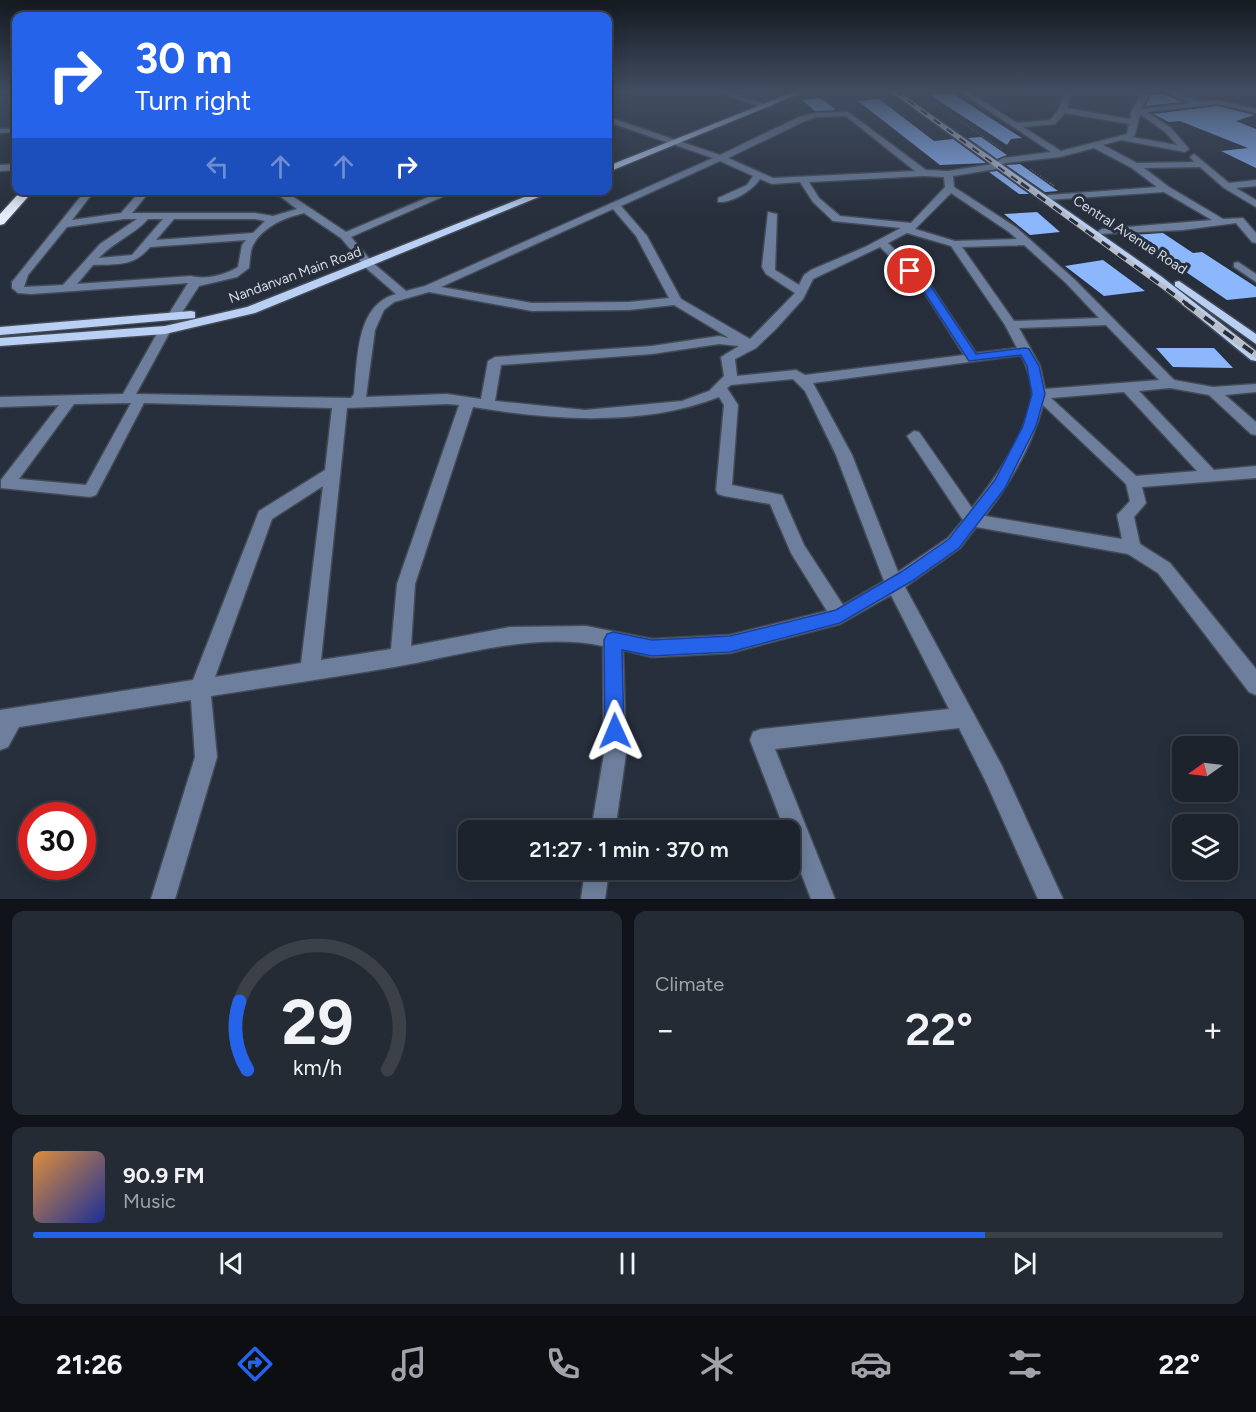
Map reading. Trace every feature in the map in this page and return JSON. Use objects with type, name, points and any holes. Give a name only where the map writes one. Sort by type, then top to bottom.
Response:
[{"type":"highway","points":[[0,208],[12,195]]},
{"type":"highway","points":[[0,221],[24,195]]},
{"type":"main road","points":[[612,167],[688,133]]},
{"type":"main road","points":[[612,163],[694,133]]},
{"type":"main road","points":[[955,133],[1158,279],[1256,357]]},
{"type":"main road","name":"Central Avenue Road","points":[[959,133],[1081,221],[1102,232],[1213,306],[1256,340]]},
{"type":"main road","points":[[0,331],[173,317],[222,310],[367,263],[528,195]]},
{"type":"main road","name":"Nandanvan Main Road","points":[[0,342],[165,330],[251,310],[539,195]]},
{"type":"street","points":[[644,133],[705,151],[772,181],[924,173],[948,174],[1060,154],[1122,138],[1132,133]]},
{"type":"street","points":[[310,671],[333,473],[347,403],[361,395],[370,326],[378,308],[386,301],[429,288],[773,133]]},
{"type":"street","points":[[870,133],[924,173]]},
{"type":"street","points":[[1028,133],[1060,154]]},
{"type":"street","points":[[1171,133],[1185,149],[1227,186],[1241,208],[1256,240]]},
{"type":"street","points":[[1122,138],[1185,149]]},
{"type":"street","points":[[1095,145],[1135,166],[1166,189],[1223,223]]},
{"type":"street","points":[[1135,166],[1201,164]]},
{"type":"street","points":[[948,174],[950,188],[1013,230],[1070,281],[1170,384]]},
{"type":"street","points":[[721,200],[750,187],[759,175]]},
{"type":"street","points":[[802,179],[816,200],[837,219],[910,228],[956,244],[1026,242]]},
{"type":"street","points":[[1227,186],[1256,183]]},
{"type":"street","points":[[0,402],[134,398],[347,403],[447,399],[585,415],[684,405],[702,400],[724,385],[731,377],[728,357],[751,345],[790,308],[802,292],[808,277],[910,228],[950,188]]},
{"type":"street","points":[[1049,197],[1166,189]]},
{"type":"street","points":[[87,195],[24,273],[18,282],[18,288],[22,291],[31,291],[191,279],[195,283]]},
{"type":"street","points":[[123,216],[142,195]]},
{"type":"street","points":[[283,195],[345,236],[367,263],[404,295]]},
{"type":"street","points":[[345,236],[443,195]]},
{"type":"street","points":[[1102,232],[1223,223],[1241,208],[1256,204]]},
{"type":"street","points":[[614,205],[625,212],[636,227],[676,301],[751,345]]},
{"type":"street","points":[[64,224],[123,216],[255,216],[272,219],[304,210]]},
{"type":"street","points":[[772,214],[768,267],[770,272],[802,292]]},
{"type":"street","points":[[67,288],[104,246],[138,224],[145,216]]},
{"type":"street","points":[[91,262],[128,260],[136,257],[171,216]]},
{"type":"street","points":[[173,317],[195,283],[233,275],[243,268],[244,251],[272,219]]},
{"type":"street","points":[[147,244],[255,236]]},
{"type":"street","points":[[882,243],[925,285],[973,358]]},
{"type":"street","points":[[0,739],[7,719],[400,657],[510,636],[586,634],[652,648],[730,644],[840,616],[894,584],[954,543],[1000,484],[1030,426],[1039,394],[1033,366],[1011,325],[956,244]]},
{"type":"street","points":[[1238,265],[1256,279]]},
{"type":"street","points":[[429,288],[532,307],[629,306],[676,301]]},
{"type":"street","points":[[1011,325],[1108,321]]},
{"type":"street","points":[[70,400],[7,484],[90,491],[165,330]]},
{"type":"street","points":[[487,405],[495,361],[652,350],[719,340],[751,345]]},
{"type":"street","points":[[803,381],[1025,351]]},
{"type":"street","points":[[724,385],[796,374],[812,389],[844,455],[894,584],[994,774],[1051,899]]},
{"type":"street","points":[[1039,394],[1170,384],[1213,391],[1256,388]]},
{"type":"street","points":[[724,385],[731,405],[724,490],[776,499],[797,548],[840,616]]},
{"type":"street","points":[[1128,388],[1210,475]]},
{"type":"street","points":[[1213,391],[1256,430]]},
{"type":"street","points":[[1039,394],[1132,482],[1138,503],[1125,515],[1132,548]]},
{"type":"street","points":[[400,657],[406,584],[468,401]]},
{"type":"street","points":[[914,436],[972,520],[1132,548],[1164,568],[1256,685]]},
{"type":"street","points":[[1132,482],[1256,472]]},
{"type":"street","points":[[163,899],[206,757],[200,689],[265,515],[333,473]]},
{"type":"street","points":[[605,820],[615,753],[613,640]]},
{"type":"street","points":[[823,899],[761,740],[964,717]]},
{"type":"street","points":[[593,899],[596,880]]},
{"type":"path","points":[[977,133],[1065,194],[1049,197]]},
{"type":"building","points":[[899,133],[923,133],[934,141],[953,139],[986,163],[940,165]]},
{"type":"building","points":[[988,133],[1014,133],[1022,138],[1011,139],[1007,145]]},
{"type":"building","points":[[1210,133],[1256,133],[1256,168],[1221,151],[1248,148]]},
{"type":"building","points":[[981,137],[1007,155],[997,159],[968,138]]},
{"type":"building","points":[[1020,164],[1058,191],[1045,192],[1006,165]]},
{"type":"building","points":[[997,171],[1029,194],[1019,194],[989,172]]},
{"type":"building","points":[[1037,212],[1060,232],[1030,235],[1004,214]]},
{"type":"building","points":[[1163,233],[1193,253],[1202,252],[1256,287],[1256,297],[1227,300],[1132,235]]},
{"type":"building","points":[[1103,260],[1145,291],[1104,296],[1065,266]]},
{"type":"building","points":[[1156,348],[1214,348],[1233,368],[1173,367]]},
{"type":"railway","points":[[952,133],[1023,185]]},
{"type":"railway","points":[[1021,183],[1187,304]]},
{"type":"railway","points":[[1185,303],[1256,355]]},
{"type":"route","points":[[615,731],[613,640],[652,648],[730,644],[840,616],[907,576],[954,543],[1000,484],[1030,426],[1039,394],[1033,366],[1025,351],[973,358],[925,285],[910,271]]}]
